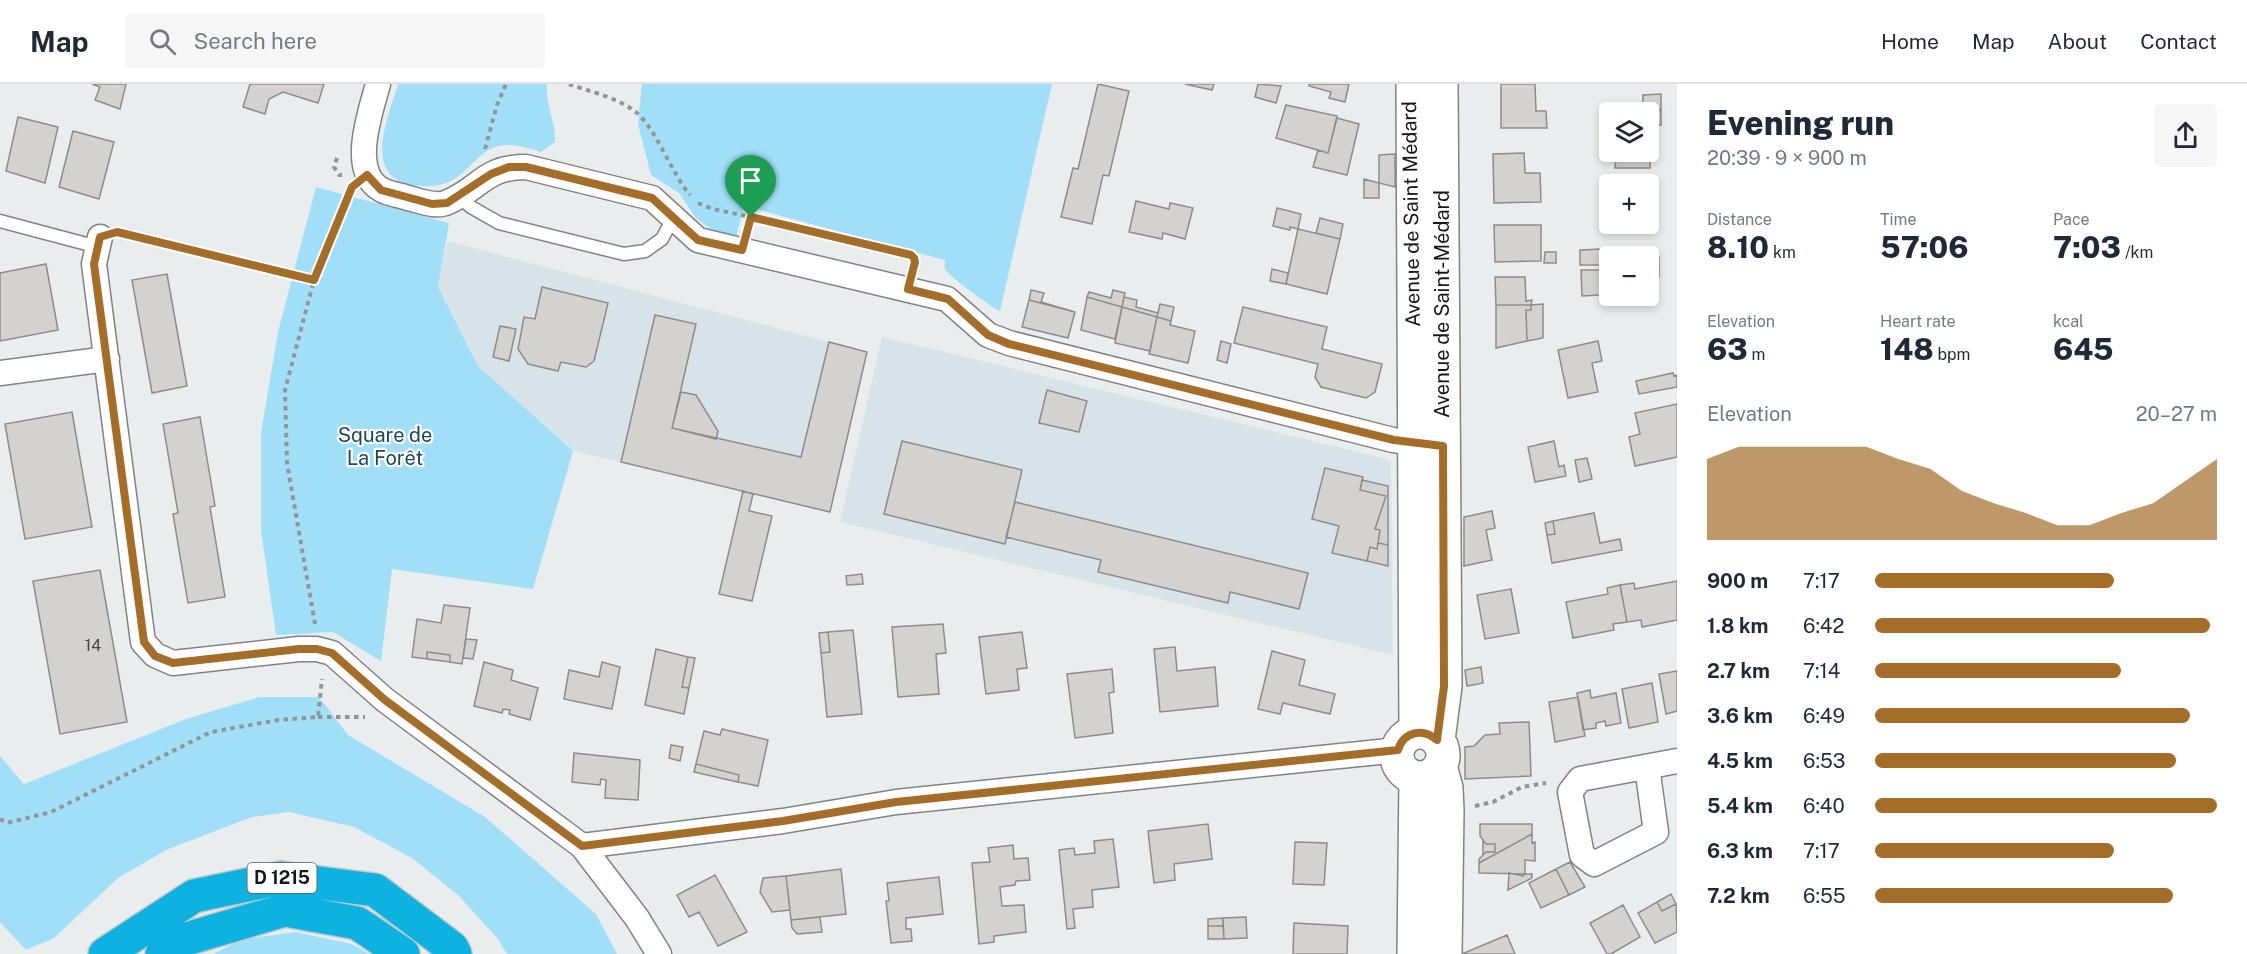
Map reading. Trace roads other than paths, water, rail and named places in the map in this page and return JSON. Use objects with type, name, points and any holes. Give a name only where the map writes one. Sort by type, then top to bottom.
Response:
[{"type":"highway","name":"D 1215","points":[[105,954],[194,896],[281,878],[375,890],[452,948],[455,954]]},
{"type":"highway","points":[[162,954],[186,939],[285,910],[357,923],[404,954]]},
{"type":"main road","name":"Avenue de Saint-Médard","points":[[1413,84],[1429,445],[1444,686],[1421,753],[1416,837],[1414,954]]},
{"type":"main road","name":"Avenue de Saint-Médard","points":[[1429,445],[1442,378],[1441,84]]},
{"type":"main road","name":"Avenue de Saint-Médard","points":[[1421,753],[1446,788],[1445,954]]},
{"type":"street","points":[[378,84],[363,140],[367,175],[381,190],[432,204],[447,203],[491,174],[509,167],[526,167],[652,198],[698,240],[948,299],[988,335],[1009,344],[1394,440],[1429,445]]},
{"type":"street","points":[[99,242],[94,264],[144,642],[155,656],[173,663],[299,649],[317,649],[332,653],[385,700],[582,846],[637,918],[659,954]]},
{"type":"street","points":[[0,373],[107,359]]},
{"type":"street","points":[[582,846],[783,821],[896,802],[1421,753]]},
{"type":"street","points":[[1647,767],[1656,832],[1594,864],[1582,855],[1569,792],[1580,779],[1677,761]]},
{"type":"lane","points":[[465,191],[471,207],[499,223],[624,254],[645,251],[662,239],[673,218]]},
{"type":"lane","points":[[0,221],[99,242]]},
{"type":"lane","name":"Avenue de Saint Médard","points":[[1429,313],[1442,378]]},
{"type":"lane","name":"Avenue de Saint-Médard","points":[[1416,837],[1428,922]]},
{"type":"park label","name":"Square de La Forêt","points":[[385,446]]}]
